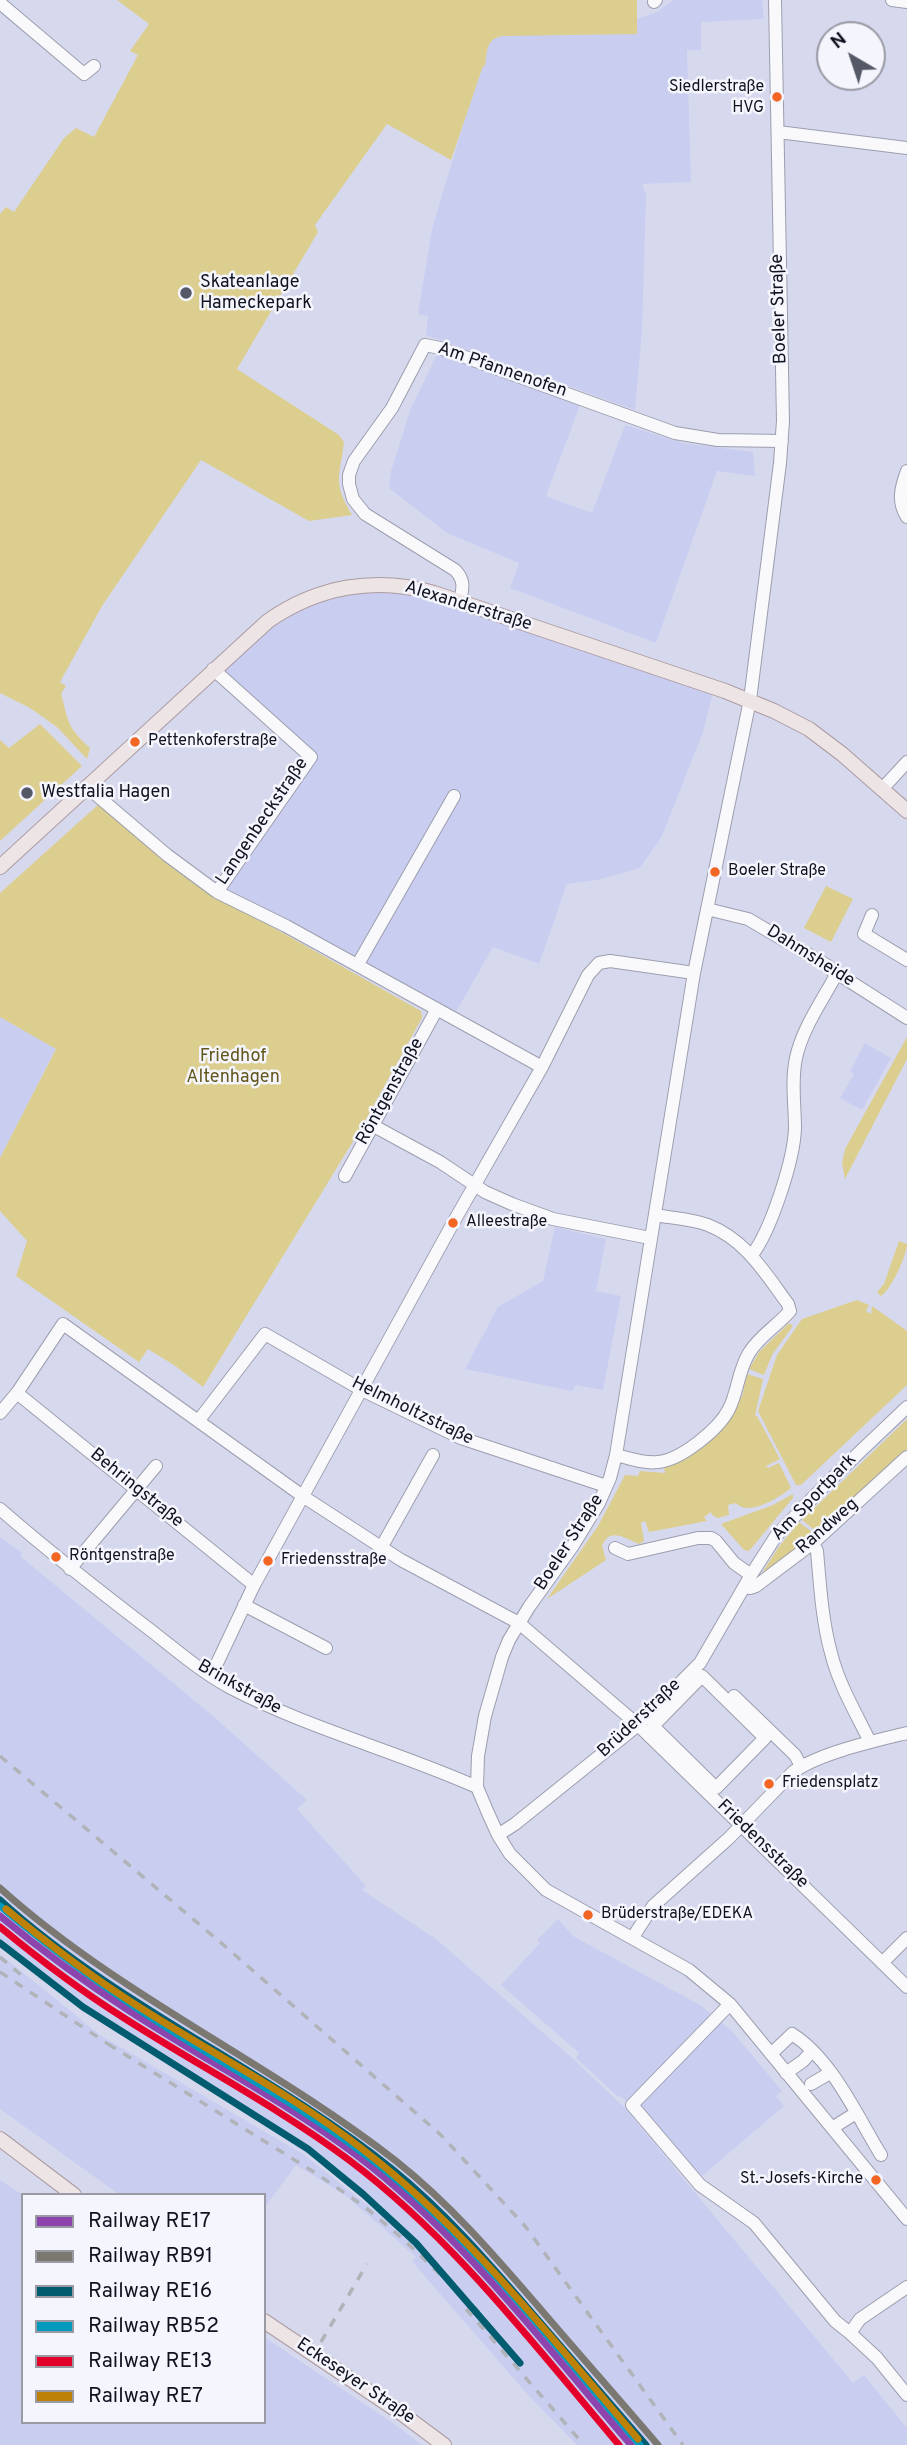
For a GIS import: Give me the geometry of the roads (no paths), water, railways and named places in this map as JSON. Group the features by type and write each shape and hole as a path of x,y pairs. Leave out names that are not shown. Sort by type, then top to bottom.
{"main road":[{"name":"Alexanderstraße","path":"0,867 268,621 302,601 323,593 366,585 388,584 423,590 460,601 750,700 809,729 883,788 907,811"},
{"path":"0,2139 71,2193"},
{"name":"Eckeseyer Straße","path":"266,2322 444,2445"}],"street":[{"name":"Boeler Straße","path":"477,1787 478,1756 485,1716 502,1657 519,1623 599,1503 616,1455 694,973 750,700 782,441 775,0"},
{"path":"892,0 907,2"},
{"path":"0,3 84,74 94,66"},
{"path":"778,132 907,148"},
{"name":"Am Pfannenofen","path":"460,601 463,587 461,577 455,570 365,514 353,499 349,484 354,461 392,408 425,345 440,348 675,433 718,440 782,441"},
{"path":"907,471 901,495 907,517"},
{"name":"Langenbeckstraße","path":"213,670 311,757 217,892"},
{"path":"883,788 907,762"},
{"path":"87,787 167,855 217,892 358,964 542,1066"},
{"path":"358,964 454,796"},
{"name":"Dahmsheide","path":"707,909 748,919 828,966 836,975 907,1018"},
{"path":"872,915 863,934 907,960"},
{"path":"211,1675 254,1585 542,1066 588,975 599,963 616,961 694,973"},
{"path":"752,1255 763,1241 793,1150 796,1056 836,975"},
{"name":"Röntgenstraße","path":"345,1176 437,1009"},
{"path":"372,1125 440,1162 474,1185 512,1204 554,1219 650,1238"},
{"path":"616,1455 641,1461 665,1461 706,1435 728,1412 748,1354 790,1309 752,1255 740,1243 706,1224 655,1215"},
{"name":"Friedensstraße","path":"17,1393 63,1324 304,1497 381,1548 519,1623 638,1725 907,1987"},
{"name":"Helmholtzstraße","path":"199,1420 265,1334 362,1390 461,1438 606,1486"},
{"path":"0,1413 17,1393"},
{"name":"Behringstraße","path":"17,1393 254,1585"},
{"name":"Am Sportpark","path":"747,1581 789,1521 907,1407"},
{"path":"381,1548 433,1455"},
{"name":"Randweg","path":"747,1581 750,1588 756,1586 813,1544 907,1457"},
{"path":"70,1569 156,1466"},
{"name":"Brinkstraße","path":"0,1508 70,1569 211,1675 283,1713 477,1787"},
{"path":"615,1548 628,1554 698,1538 710,1538 716,1541 747,1581"},
{"path":"813,1544 817,1551 822,1613 831,1653 841,1683 870,1742"},
{"name":"Brüderstraße","path":"498,1835 516,1824 638,1725 700,1662 747,1581"},
{"path":"244,1605 326,1647"},
{"path":"700,1662 795,1755 801,1766"},
{"path":"702,1676 765,1738 716,1788 653,1726 702,1676"},
{"path":"633,1937 653,1906 801,1766 870,1742 907,1733"},
{"path":"477,1787 498,1835 525,1871 547,1890 689,1970 730,2004 907,2219"},
{"path":"883,1962 907,1938"},
{"path":"730,2004 632,2105 700,2185 754,2223 835,2321 877,2358 907,2395"},
{"path":"771,2054 792,2034 812,2051 830,2073 881,2155"},
{"path":"786,2073 812,2051"},
{"path":"811,2084 830,2073"},
{"path":"832,2128 856,2113"},
{"path":"850,2333 860,2319 907,2287"}],"railway":[{"path":"0,1756 219,1941 441,2135 525,2226 683,2445"},
{"path":"0,1957 27,1980"},
{"path":"0,1972 114,2048"},
{"path":"108,2044 317,2174 365,2207 403,2239 479,2312"},
{"path":"321,2342 367,2264"},
{"path":"466,2309 584,2445"}],"rail line":[{"name":"RB91","path":"0,1888 46,1927 95,1962 347,2125 415,2177 487,2248 658,2445"},
{"name":"RE16","path":"0,1900 94,1973 295,2100 392,2169 430,2202 482,2256 646,2445"},
{"name":"RB52","path":"0,1906 110,1990 307,2114 380,2166 416,2197 484,2264 640,2445"},
{"name":"RE7","path":"6,1909 100,1981 306,2109 400,2180 473,2249 638,2439"},
{"name":"RE17","path":"0,1916 95,1988 328,2134 394,2186 431,2219 500,2292 631,2445"},
{"name":"RE13","path":"0,1927 92,1997 294,2122 349,2160 387,2191 424,2224 492,2295 619,2445"},
{"name":"RE16","path":"0,1943 83,2007 308,2149 363,2194 416,2243 520,2363"}],"place":[{"name":"Siedlerstraße HVG","path":"777,97"},
{"name":"Skateanlage Hameckepark","path":"186,293"},
{"name":"Pettenkoferstraße","path":"135,742"},
{"name":"Westfalia Hagen","path":"27,793"},
{"name":"Boeler Straße","path":"715,872"},
{"name":"Alleestraße","path":"453,1223"},
{"name":"Röntgenstraße","path":"56,1557"},
{"name":"Friedensstraße","path":"268,1561"},
{"name":"Friedensplatz","path":"769,1784"},
{"name":"Brüderstraße/EDEKA","path":"588,1915"},
{"name":"St.-Josefs-Kirche","path":"876,2180"}],"park label":[{"name":"Friedhof Altenhagen","path":"233,1067"}]}
